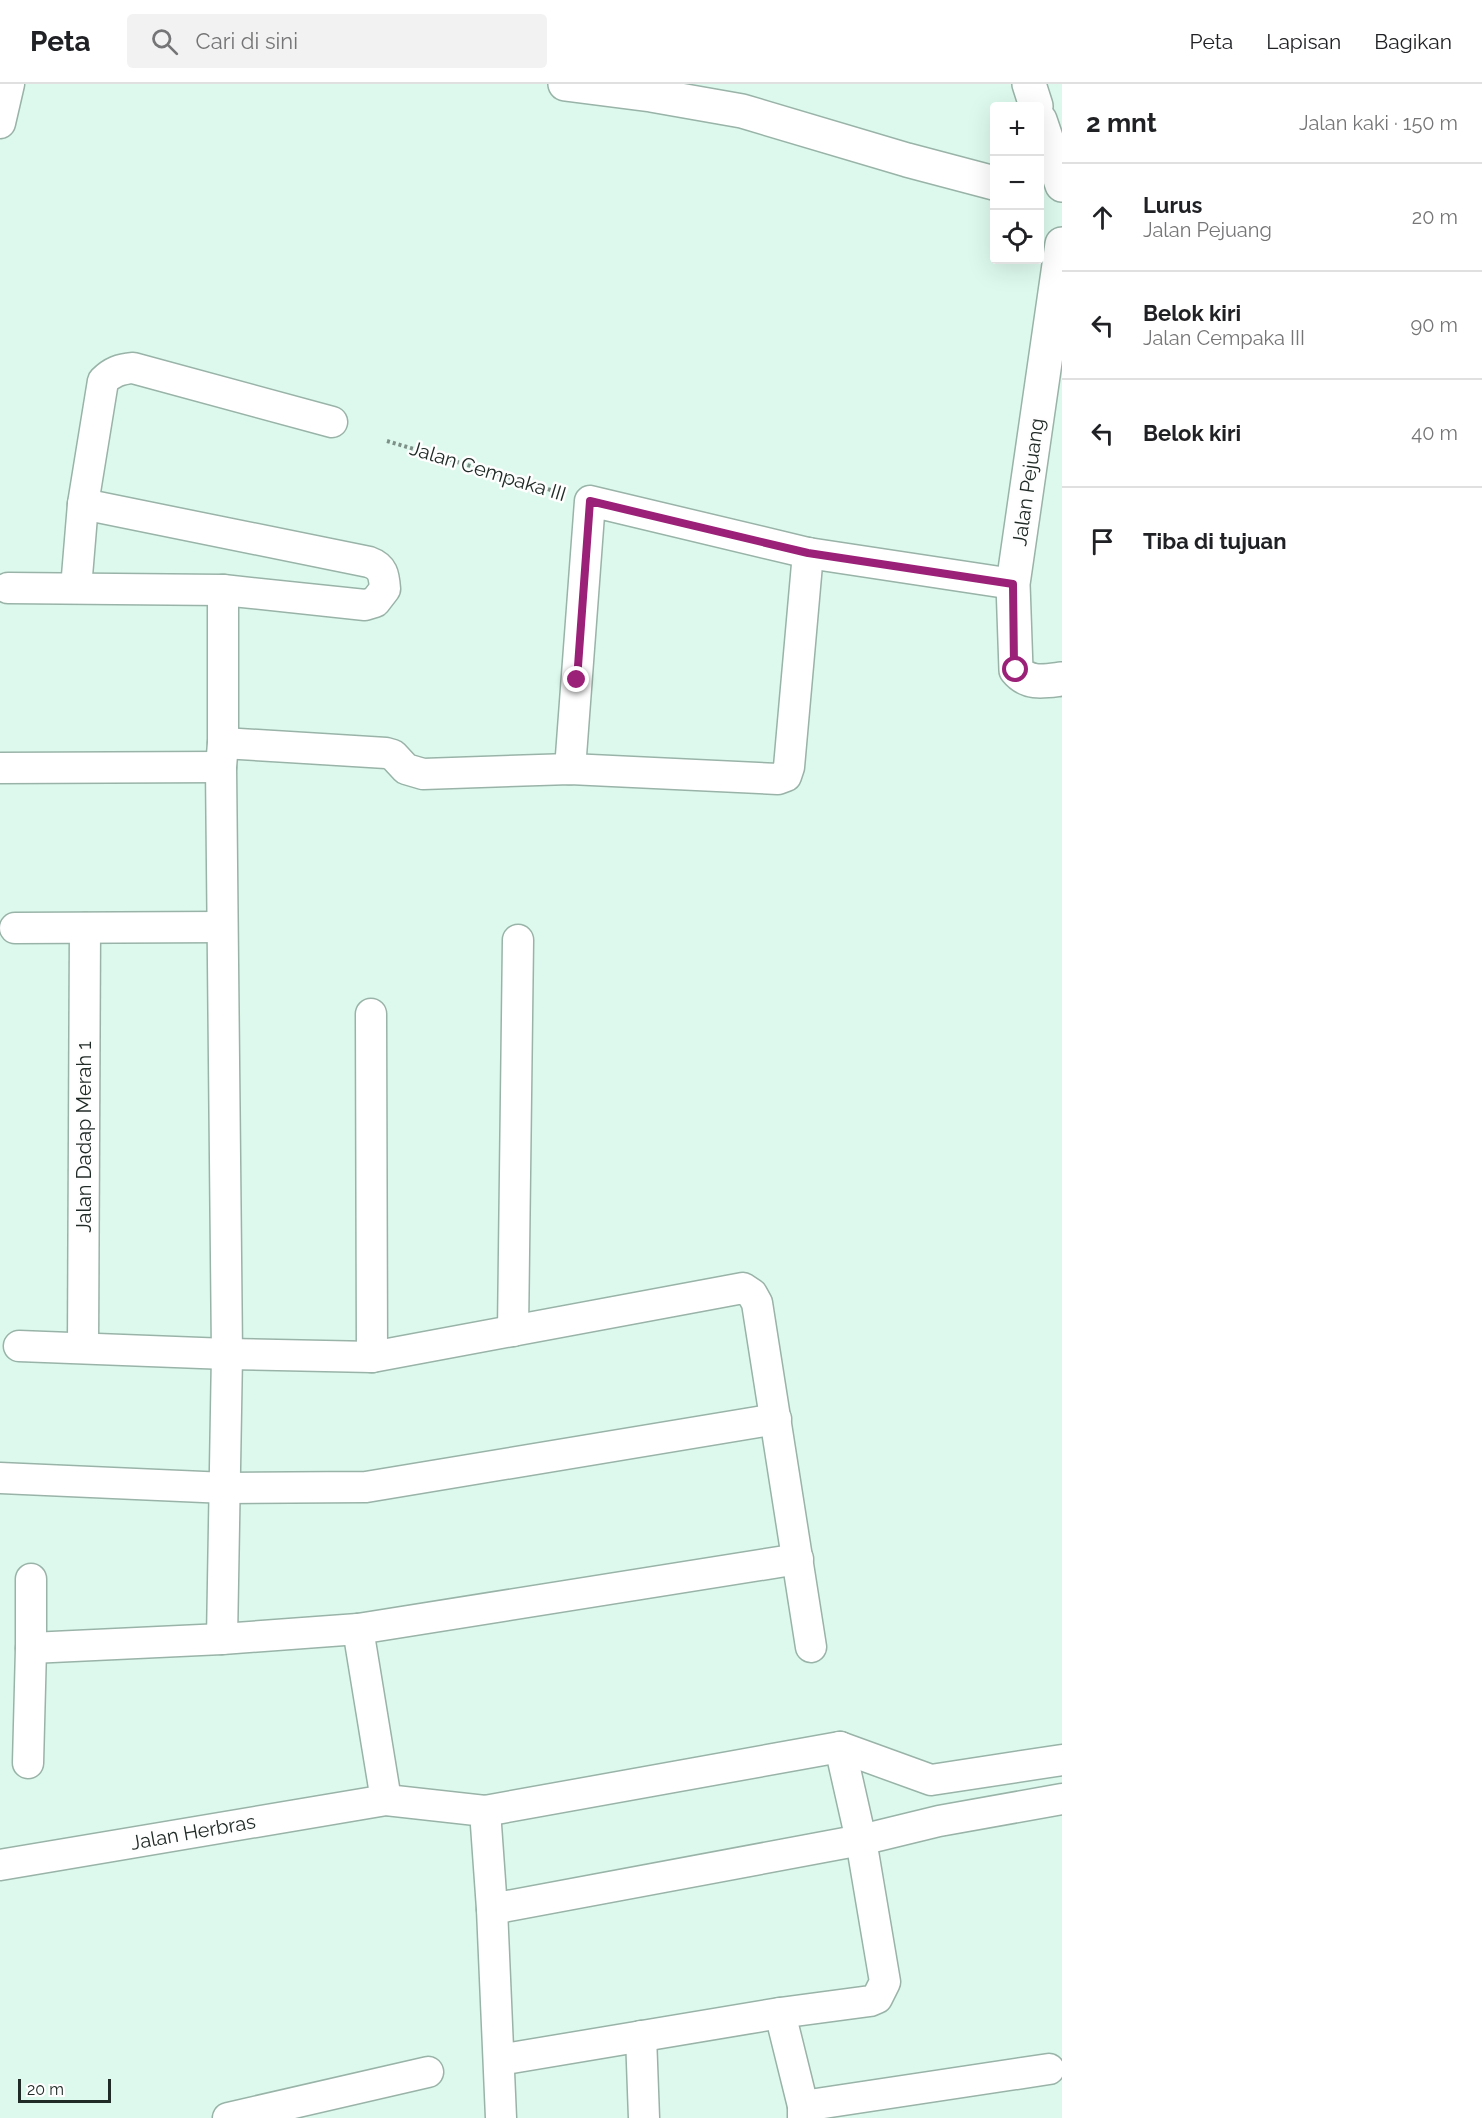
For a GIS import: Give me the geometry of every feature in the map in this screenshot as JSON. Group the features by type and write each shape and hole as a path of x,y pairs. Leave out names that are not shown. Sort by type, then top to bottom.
{"street":[{"path":"0,123 9,84"},
{"path":"565,84 651,95 742,111 990,182"},
{"path":"1029,84 1035,102"},
{"path":"1044,132 1062,185"},
{"path":"1044,195 1062,200"},
{"name":"Jalan Pejuang","path":"1062,244 1013,584 1014,666 1016,670 1022,677 1033,681 1062,679"},
{"path":"76,588 83,504 103,381 109,374 133,368 332,422"},
{"path":"570,769 590,501"},
{"name":"Jalan Cempaka III","path":"590,501 808,553 1013,584"},
{"path":"8,588 223,591 365,605 380,598 385,589 385,577 382,570 378,565 369,562 83,504"},
{"path":"0,768 222,755 386,753 393,755 406,769 423,774 570,769 778,779 786,776 789,767 808,553"},
{"path":"222,1639 227,1354 222,927 223,591"},
{"path":"15,928 222,927"},
{"name":"Jalan Dadap Merah 1","path":"83,1347 84,928"},
{"path":"513,1331 518,940"},
{"path":"371,1014 372,1357"},
{"path":"20,1346 372,1357 743,1288 752,1294 757,1303 811,1647"},
{"path":"0,1478 226,1488 366,1487 776,1419"},
{"path":"31,1648 222,1639 358,1629 798,1559"},
{"path":"28,1763 31,1579"},
{"path":"358,1629 386,1800"},
{"path":"840,1747 931,1780 1062,1761"},
{"path":"500,2060 878,1998 885,1982 861,1840 840,1747"},
{"name":"Jalan Herbras","path":"0,1865 386,1800 484,1811 840,1747"},
{"path":"931,1780 939,1821"},
{"path":"492,1909 861,1840 939,1821 1062,1799"},
{"path":"484,1811 492,1909 501,2118"},
{"path":"780,2013 803,2112 1049,2069"},
{"path":"641,2036 644,2118"},
{"path":"228,2118 428,2072"}],"path":[{"name":"Jalan Cempaka III","path":"387,441 590,501"}],"route":[{"path":"577,680 590,501 808,553 1013,584 1014,666 1016,670"}]}
